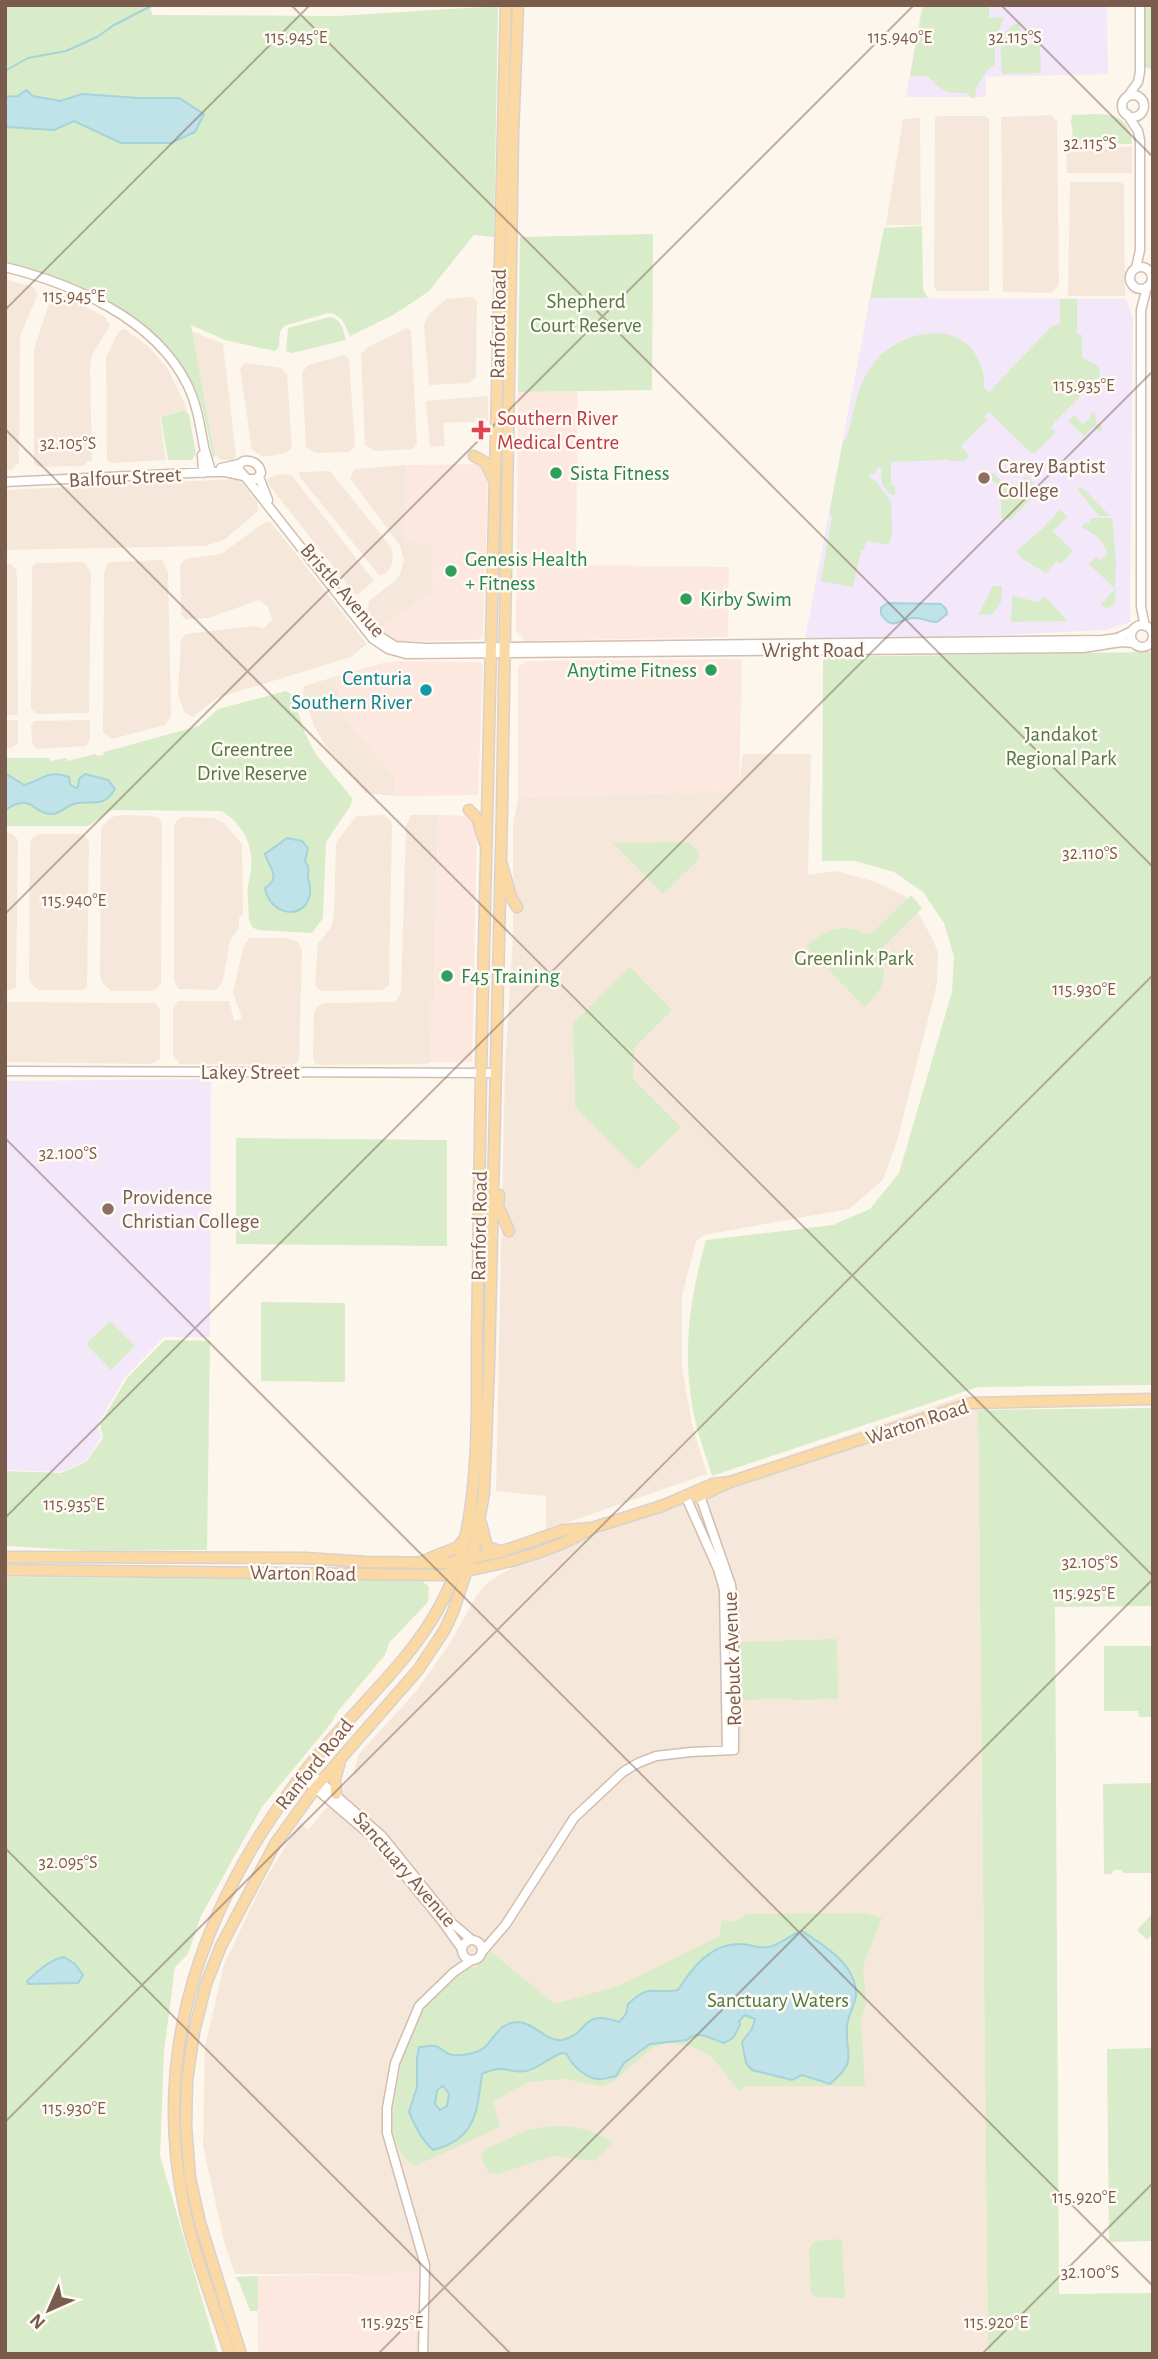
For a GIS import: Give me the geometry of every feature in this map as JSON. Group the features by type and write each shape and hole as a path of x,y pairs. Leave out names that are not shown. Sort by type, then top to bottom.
{"main road":[{"name":"Ranford Road","path":"241,2354 200,2223 190,2178 186,2126 187,2092 194,2032 206,1984 221,1946 263,1865 318,1784 430,1654 453,1612 471,1559 486,1477 500,858 495,485 506,5"},
{"name":"Ranford Road","path":"230,2354 182,2198 176,2151 173,2102 176,2054 194,1973 213,1923 251,1848 304,1773 408,1655 435,1618 455,1573 465,1538 472,1488 476,1434 487,847 511,321 513,134 518,5"},
{"path":"474,456 482,459 490,469 495,485"},
{"path":"468,810 480,822 482,839 487,847"},
{"path":"500,858 512,900 517,908"},
{"path":"493,1178 502,1216 509,1231"},
{"path":"476,1434 482,1430 484,1400 488,1391"},
{"name":"Warton Road","path":"5,1570 431,1575 455,1573 482,1568 569,1541 592,1528 699,1493 713,1484 730,1482 972,1403 1153,1399"},
{"path":"480,1519 487,1547 500,1552"},
{"name":"Warton Road","path":"5,1557 305,1558 416,1563 458,1561 500,1552 565,1531 592,1528"},
{"path":"416,1563 457,1547 465,1538"},
{"path":"71,1557 124,1561 128,1571"},
{"path":"215,1558 215,1572"},
{"path":"431,1575 439,1582 442,1591 435,1618"},
{"path":"336,1794 336,1772 341,1758"},
{"path":"235,2332 249,2354"}],"street":[{"path":"1140,5 1138,82 1144,106 1138,131 1140,268"},
{"path":"1138,82 1123,104 1138,131"},
{"path":"1128,96 1136,95 1141,99"},
{"path":"1127,114 1136,116 1142,112"},
{"path":"5,267 66,287 121,314 149,335 168,355 186,383 197,411 205,452 208,455 207,470"},
{"path":"1134,643 1131,637 1143,629 1141,310 1152,275 1140,268"},
{"path":"1140,268 1131,273 1130,280 1141,310"},
{"path":"1135,288 1147,288"},
{"path":"245,478 239,470 239,464 246,460 255,463 261,470 259,477"},
{"name":"Balfour Street","path":"5,480 207,470 239,464"},
{"name":"Balfour Street","path":"207,470 229,473 253,481 259,477"},
{"name":"Bristle Avenue","path":"259,477 268,500 384,641 405,648 498,650"},
{"name":"Bristle Avenue","path":"245,478 370,635 381,645 406,654 498,650"},
{"name":"Wright Road","path":"498,650 551,649 596,654 979,645 1107,639 1143,629 1152,642 1142,647 1121,642 1083,648 979,645"},
{"name":"Lakey Street","path":"5,1071 496,1073"},
{"name":"Roebuck Avenue","path":"498,1933 534,1884 574,1818 623,1772 656,1756 731,1750 725,1580 708,1533 699,1493"},
{"name":"Roebuck Avenue","path":"684,1498 708,1533"},
{"name":"Sanctuary Avenue","path":"304,1773 365,1825"},
{"name":"Sanctuary Avenue","path":"318,1784 336,1794 400,1864 439,1912 465,1936 475,1941"},
{"name":"Sanctuary Avenue","path":"439,1912 462,1951"},
{"path":"454,1972 466,1942 498,1933"},
{"path":"422,2353 425,2265 387,2133 387,2108 396,2063 419,2006 454,1972 478,1958 498,1933"},
{"path":"475,1941 482,1952"},
{"path":"462,1951 466,1958 472,1960"}],"shaded area":[{"path":"922,5 1107,5 1108,74 986,77 986,97 906,97"},
{"path":"1052,115 1057,122 1059,285 1052,293 1003,292 1001,117"},
{"path":"985,116 989,119 989,291 937,291 934,286 935,118"},
{"path":"920,118 921,225 886,225 903,119"},
{"path":"1066,147 1132,147 1132,173 1067,173"},
{"path":"1070,182 1120,182 1124,185 1125,296 1068,296"},
{"path":"5,279 33,287 38,294 20,336 19,463 11,470 5,470"},
{"path":"59,294 104,316 110,325 92,355 90,366 92,461 83,466 38,467 34,464 34,349 51,297"},
{"path":"471,297 477,301 476,377 469,383 429,385 424,325 429,314 446,299"},
{"name":"Carey Baptist College","path":"870,298 1126,299 1133,318 1130,622 1106,630 804,644"},
{"path":"407,328 411,330 417,444 413,449 375,451 365,445 361,354 368,347"},
{"path":"125,329 150,348 168,369 187,409 160,417 166,460 110,463 107,460 106,357 119,331"},
{"path":"192,331 223,344 236,456 233,460 221,460 215,455"},
{"path":"344,355 349,358 355,446 349,452 315,453 306,447 302,373 308,365"},
{"path":"245,363 281,368 287,374 292,448 286,453 263,457 252,450 240,368"},
{"path":"578,391 576,565 729,567 728,637 525,641 516,630 518,392"},
{"path":"488,396 488,421 443,423 445,446 430,447 426,401"},
{"path":"478,464 488,477 483,636 478,640 426,641 396,641 387,637 380,629 432,592 433,544 404,542 406,465"},
{"path":"406,465 404,541 433,544 432,592 380,629 368,610 369,601 396,580 404,560 400,546 350,478 355,469"},
{"path":"330,471 391,547 391,567 385,574 379,575 300,477 299,472"},
{"path":"286,474 292,476 374,581 357,595 269,485 267,479"},
{"path":"235,479 240,481 257,502 258,511 224,540 205,546 5,550 5,490"},
{"path":"270,521 367,644 351,657 217,698 193,717 183,709 178,694 181,639 186,634 254,626 264,628 272,620 268,607 259,600 209,618 185,619 181,615 180,565 185,559 221,554"},
{"path":"162,560 168,572 171,716 165,725 112,739 103,733 106,565 110,562"},
{"path":"84,562 91,574 89,713 37,714 31,709 32,567 36,563"},
{"path":"5,564 11,564 17,577 18,715 5,715"},
{"path":"742,659 739,791 518,798 518,667 526,661"},
{"path":"395,661 480,662 483,665 478,795 394,796 395,777 345,719 334,677"},
{"path":"334,677 345,719 395,777 394,796 365,793 325,745 314,726 303,694 304,686"},
{"path":"5,720 18,720 18,743 11,748 5,748"},
{"path":"90,720 90,739 86,746 37,749 32,744 31,725 34,721"},
{"path":"743,754 811,754 808,875 836,871 873,881 905,896 919,914 938,953 937,984 897,1141 883,1180 849,1209 704,1235 696,1241 682,1296 682,1366 692,1424 707,1474 546,1530 546,1496 496,1491 505,1067 513,938 513,826 518,798 738,791"},
{"path":"385,815 392,823 389,985 382,990 321,991 315,982 318,943 331,928 334,914 336,843 356,816"},
{"path":"411,815 438,815 434,1004 429,1005 431,1062 319,1065 313,1058 314,1014 317,1007 324,1003 395,1002 401,993 406,826"},
{"path":"438,815 470,816 477,832 472,1062 431,1062 429,1004 434,1004"},
{"path":"151,816 158,818 162,824 161,983 149,991 111,991 103,984 100,976 101,831 112,817"},
{"path":"183,817 214,818 224,823 242,844 243,915 239,918 239,928 230,941 223,981 216,990 179,989 174,981 174,826 177,820"},
{"path":"5,833 11,833 18,840 16,987 11,990 5,990"},
{"path":"38,834 84,834 89,842 87,986 83,990 39,990 32,985 29,978 30,849 31,839"},
{"path":"250,938 288,938 298,942 302,950 299,1060 290,1065 180,1064 173,1055 173,1008 178,1001 229,1001 234,1021 242,1018 233,993 242,952"},
{"path":"5,1002 155,1003 160,1010 160,1059 151,1064 5,1062"},
{"name":"Providence Christian College","path":"211,1079 210,1337 164,1337 125,1377 98,1424 101,1437 86,1461 61,1472 5,1470 5,1081"},
{"path":"966,1395 978,1410 988,2354 415,2354 419,2274 235,2274 225,2245 203,2146 205,2046 224,1965 261,1886 300,1823 308,1830 353,1776 358,1755 418,1689 450,1643 477,1595 488,1582 584,1525"},
{"path":"419,2273 415,2354 260,2354 258,2350 257,2276"}],"green space":[{"path":"5,5 150,5 152,15 337,16 498,6 494,237 474,235 428,292 393,315 350,336 340,318 328,313 284,326 280,332 279,347 275,351 225,340 191,325 215,456 213,458 196,390 163,341 141,322 89,292 5,262"},
{"path":"923,5 989,5 989,18 1004,17 995,42 995,66 988,69 976,88 975,98 971,98 967,93 945,91 927,76 910,76"},
{"path":"1143,5 1153,5 1153,70 1145,67 1143,61"},
{"path":"1020,22 1021,44 1040,45 1041,73 1002,74 1003,37 1012,26"},
{"path":"1102,114 1119,119 1130,132 1132,144 1068,143 1073,134 1072,115"},
{"path":"922,226 923,290 928,298 870,298 884,228"},
{"name":"Shepherd Court Reserve","path":"653,234 652,390 518,392 520,237"},
{"path":"1060,299 1077,299 1077,334 1082,335 1082,358 1099,366 1100,376 1054,423 1051,428 1056,432 1035,453 1031,453 989,412 984,417 987,420 961,446 969,455 964,461 949,461 946,458 891,462 891,485 895,486 895,495 891,495 882,485 881,468 878,467 869,478 875,480 891,502 892,532 889,545 866,541 864,550 861,550 853,587 821,581 832,516 829,514 843,441 847,437 865,376 878,358 902,341 932,333 946,334 971,348 980,364 984,387 989,392 1052,326 1060,324"},
{"path":"330,317 340,323 346,340 292,353 286,351 288,328"},
{"path":"185,410 189,415 196,454 192,460 168,460 161,417"},
{"path":"1095,412 1097,425 1102,425 1101,433 1094,426 1084,436 1068,421 1074,415 1083,424 1090,418 1091,413"},
{"path":"992,472 1009,488 1017,485 1026,476 1040,490 1010,520 1001,518 1001,489 989,477"},
{"path":"1080,487 1110,516 1099,516 1077,489"},
{"path":"1059,509 1067,517 1053,531 1073,551 1061,564 1057,561 1046,573 1016,552 1044,527"},
{"path":"1091,518 1112,518 1116,588 1114,605 1106,609 1101,604 1115,589 1089,564 1096,557 1100,560 1108,553 1099,538 1082,527 1085,523 1090,523"},
{"path":"993,586 1002,586 1001,603 993,614 978,615"},
{"path":"1012,596 1038,602 1044,596 1068,621 1011,622"},
{"name":"Jandakot Regional Park","path":"1153,652 1153,1385 978,1387 712,1476 695,1420 688,1374 691,1307 706,1240 833,1225 870,1209 899,1173 952,992 954,956 944,923 923,892 894,872 855,861 822,861 823,657"},
{"name":"Greentree Drive Reserve","path":"286,691 292,695 315,753 352,798 351,805 326,842 323,918 312,933 253,928 249,920 248,886 251,861 248,842 238,825 222,811 112,810 88,826 5,826 5,758 49,758 50,761 66,758 68,761 95,754 103,755 104,752 199,726 218,709"},
{"path":"688,842 698,851 698,860 663,894 613,843"},
{"name":"Greenlink Park","path":"911,895 922,908 880,950 884,968 883,981 865,1007 806,947 821,935 836,929 851,929 870,935"},
{"path":"630,967 672,1010 634,1048 633,1079 681,1127 637,1170 575,1107 573,1023"},
{"path":"236,1138 447,1140 447,1246 236,1244"},
{"path":"261,1302 345,1303 345,1382 261,1381"},
{"path":"110,1321 135,1346 111,1370 86,1344"},
{"path":"165,1340 210,1341 207,1550 90,1551 5,1546 5,1471 61,1473 86,1462 103,1438 100,1424 127,1378"},
{"path":"1153,1408 1153,1606 1055,1607 1059,2294 1153,2293 1153,2354 988,2354 978,1410"},
{"path":"5,1577 421,1580 429,1587 428,1602 389,1643 385,1655 262,1807 201,1916 188,1954 175,1967 164,2051 160,2156 218,2354 5,2354"},
{"path":"837,1639 838,1699 744,1700 737,1692 737,1646 741,1642"},
{"path":"1104,1646 1153,1646 1153,1717 1139,1717 1138,1711 1104,1711"},
{"path":"1153,1783 1153,1873 1123,1873 1122,1870 1114,1870 1111,1874 1104,1874 1103,1784"},
{"name":"Sanctuary Waters","path":"864,1913 882,1918 863,1966 866,2003 861,2021 865,2086 747,2086 739,2091 712,2057 693,2047 668,2043 652,2048 614,2081 602,2086 564,2079 527,2082 493,2102 500,2127 415,2166 403,2156 398,2147 393,2131 396,2087 404,2052 415,2023 432,2000 468,1968 476,1967 490,1951 555,2004 618,1986 720,1936 721,1920 735,1921 746,1914"},
{"path":"1153,1913 1153,1934 1147,1940 1137,1930"},
{"path":"1153,2048 1153,2241 1109,2242 1107,2049"},
{"path":"551,2126 583,2129 613,2142 595,2161 553,2156 497,2174 488,2172 481,2156 485,2149 531,2129"},
{"path":"842,2239 845,2298 816,2297 811,2293 809,2249 815,2241"},
{"path":"258,2276 258,2311 250,2311 235,2277"}],"water":[{"path":"26,90 33,96 60,101 82,94 179,98 204,114 195,132 171,143 121,143 74,121 54,130 7,127 5,97 18,96"},
{"path":"887,603 941,604 947,614 937,622 916,618 892,623 881,614 881,608"},
{"path":"5,773 24,785 50,775 62,775 69,777 70,784 75,788 85,774 108,780 115,789 105,800 77,803 54,814 44,813 27,803 5,810"},
{"path":"287,838 302,841 308,848 305,861 310,894 307,903 294,912 279,909 268,897 265,888 274,876 265,854"},
{"path":"802,1931 838,1957 855,1984 856,1995 847,2026 848,2063 830,2084 802,2075 792,2080 752,2070 746,2063 742,2042 752,2029 755,2019 745,2015 739,2021 740,2025 733,2038 724,2043 695,2035 687,2040 650,2044 624,2063 616,2076 607,2078 598,2079 584,2074 567,2054 562,2053 526,2071 490,2071 482,2074 476,2112 466,2131 458,2139 433,2150 416,2127 409,2112 417,2087 419,2047 435,2046 455,2055 473,2053 482,2049 504,2026 518,2022 551,2038 562,2040 571,2037 597,2018 619,2022 626,2014 628,2004 642,1993 678,1990 704,1958 720,1948 741,1944 768,1947","holes":["443,2086 449,2094 447,2106 440,2110 435,2104 437,2090"]},
{"path":"64,1957 75,1964 83,1975 78,1983 28,1984 27,1981 44,1966"}],"waterway":[{"path":"5,71 28,58 66,51 97,37 153,5"}],"place":[{"name":"Southern River Medical Centre","path":"481,430"},
{"name":"Sista Fitness","path":"556,473"},
{"name":"Carey Baptist College","path":"984,478"},
{"name":"Genesis Health + Fitness","path":"451,571"},
{"name":"Kirby Swim","path":"686,599"},
{"name":"Anytime Fitness","path":"711,670"},
{"name":"Centuria Southern River","path":"426,690"},
{"name":"F45 Training","path":"447,976"},
{"name":"Providence Christian College","path":"108,1209"}]}
